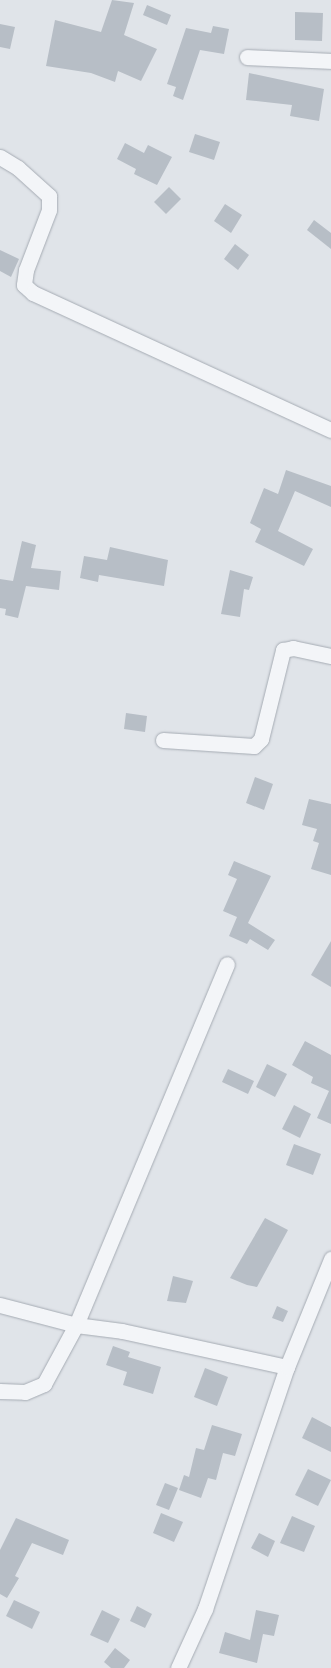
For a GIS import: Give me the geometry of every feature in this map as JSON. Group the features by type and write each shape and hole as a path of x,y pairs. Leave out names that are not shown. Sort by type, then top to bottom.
{"street":[{"path":"247,57 331,61"},
{"path":"0,158 18,168 49,196 49,210 26,270 24,285 33,293 331,430"},
{"path":"163,740 254,746 261,739 283,650 293,648 331,656"},
{"path":"0,1391 25,1392 44,1384 76,1325 227,964"},
{"path":"178,1668 213,1586 287,1367 331,1259"},
{"path":"0,1305 76,1325 122,1331 287,1367"}],"building":[{"path":"112,0 134,3 124,35 157,49 141,81 118,71 115,82 91,73 46,66 55,20 101,32"},
{"path":"147,5 171,15 167,25 143,15"},
{"path":"295,12 323,13 322,41 295,40"},
{"path":"0,24 15,27 10,49 0,47"},
{"path":"213,26 229,29 224,54 200,50 183,100 173,96 176,87 167,84 186,28 211,33"},
{"path":"249,73 324,89 319,121 290,116 292,105 246,100"},
{"path":"195,134 220,142 214,160 189,152"},
{"path":"125,143 144,153 148,145 172,157 157,185 134,174 136,169 117,159"},
{"path":"169,187 181,199 166,214 154,202"},
{"path":"225,204 242,215 231,233 214,221"},
{"path":"314,220 331,233 331,249 307,230"},
{"path":"235,244 249,255 238,270 224,259"},
{"path":"0,250 19,259 11,277 0,271"},
{"path":"286,470 331,486 331,507 295,491 278,531 313,549 304,566 255,542 261,529 250,523 264,488 278,494"},
{"path":"22,541 36,545 31,568 61,571 59,590 26,586 18,618 5,615 6,609 0,608 0,579 13,581"},
{"path":"110,547 168,560 164,586 99,575 98,582 80,578 84,556 107,560"},
{"path":"230,570 253,577 249,590 244,589 240,617 221,614"},
{"path":"126,713 147,716 145,732 124,729"},
{"path":"255,777 273,784 264,810 246,803"},
{"path":"309,799 331,804 331,875 311,869 319,843 313,841 317,829 302,825"},
{"path":"234,861 271,876 248,923 275,940 268,950 250,939 247,944 229,936 237,917 223,911 237,879 228,875"},
{"path":"331,941 331,987 311,975"},
{"path":"305,1041 331,1055 331,1124 317,1118 329,1091 311,1083 313,1077 292,1065"},
{"path":"267,1064 287,1074 275,1097 256,1087"},
{"path":"228,1069 254,1081 248,1094 222,1082"},
{"path":"294,1105 311,1114 300,1138 282,1129"},
{"path":"294,1144 321,1154 313,1175 286,1165"},
{"path":"265,1218 288,1230 257,1287 247,1285 230,1278"},
{"path":"173,1276 193,1281 186,1303 167,1301"},
{"path":"277,1306 288,1311 283,1322 272,1318"},
{"path":"113,1346 130,1352 128,1357 161,1367 153,1394 123,1385 127,1372 106,1365"},
{"path":"205,1368 228,1377 217,1406 194,1397"},
{"path":"312,1417 331,1427 331,1452 302,1438"},
{"path":"212,1425 242,1434 235,1456 223,1453 216,1480 208,1478 201,1498 179,1490 184,1475 189,1477 196,1448 204,1450"},
{"path":"308,1469 331,1480 318,1506 295,1495"},
{"path":"165,1483 178,1488 169,1510 156,1505"},
{"path":"161,1513 183,1522 174,1542 153,1533"},
{"path":"292,1516 315,1526 304,1552 280,1543"},
{"path":"16,1518 69,1540 63,1555 32,1543 15,1576 19,1578 7,1598 0,1594 0,1550"},
{"path":"259,1533 275,1541 268,1557 251,1548"},
{"path":"14,1600 40,1612 32,1629 6,1616"},
{"path":"137,1606 152,1614 145,1628 130,1621"},
{"path":"102,1610 120,1619 108,1643 90,1635"},
{"path":"256,1610 279,1615 274,1636 263,1634 257,1663 219,1653 225,1632 250,1640"},
{"path":"115,1648 130,1660 124,1668 111,1668 104,1662"}]}
